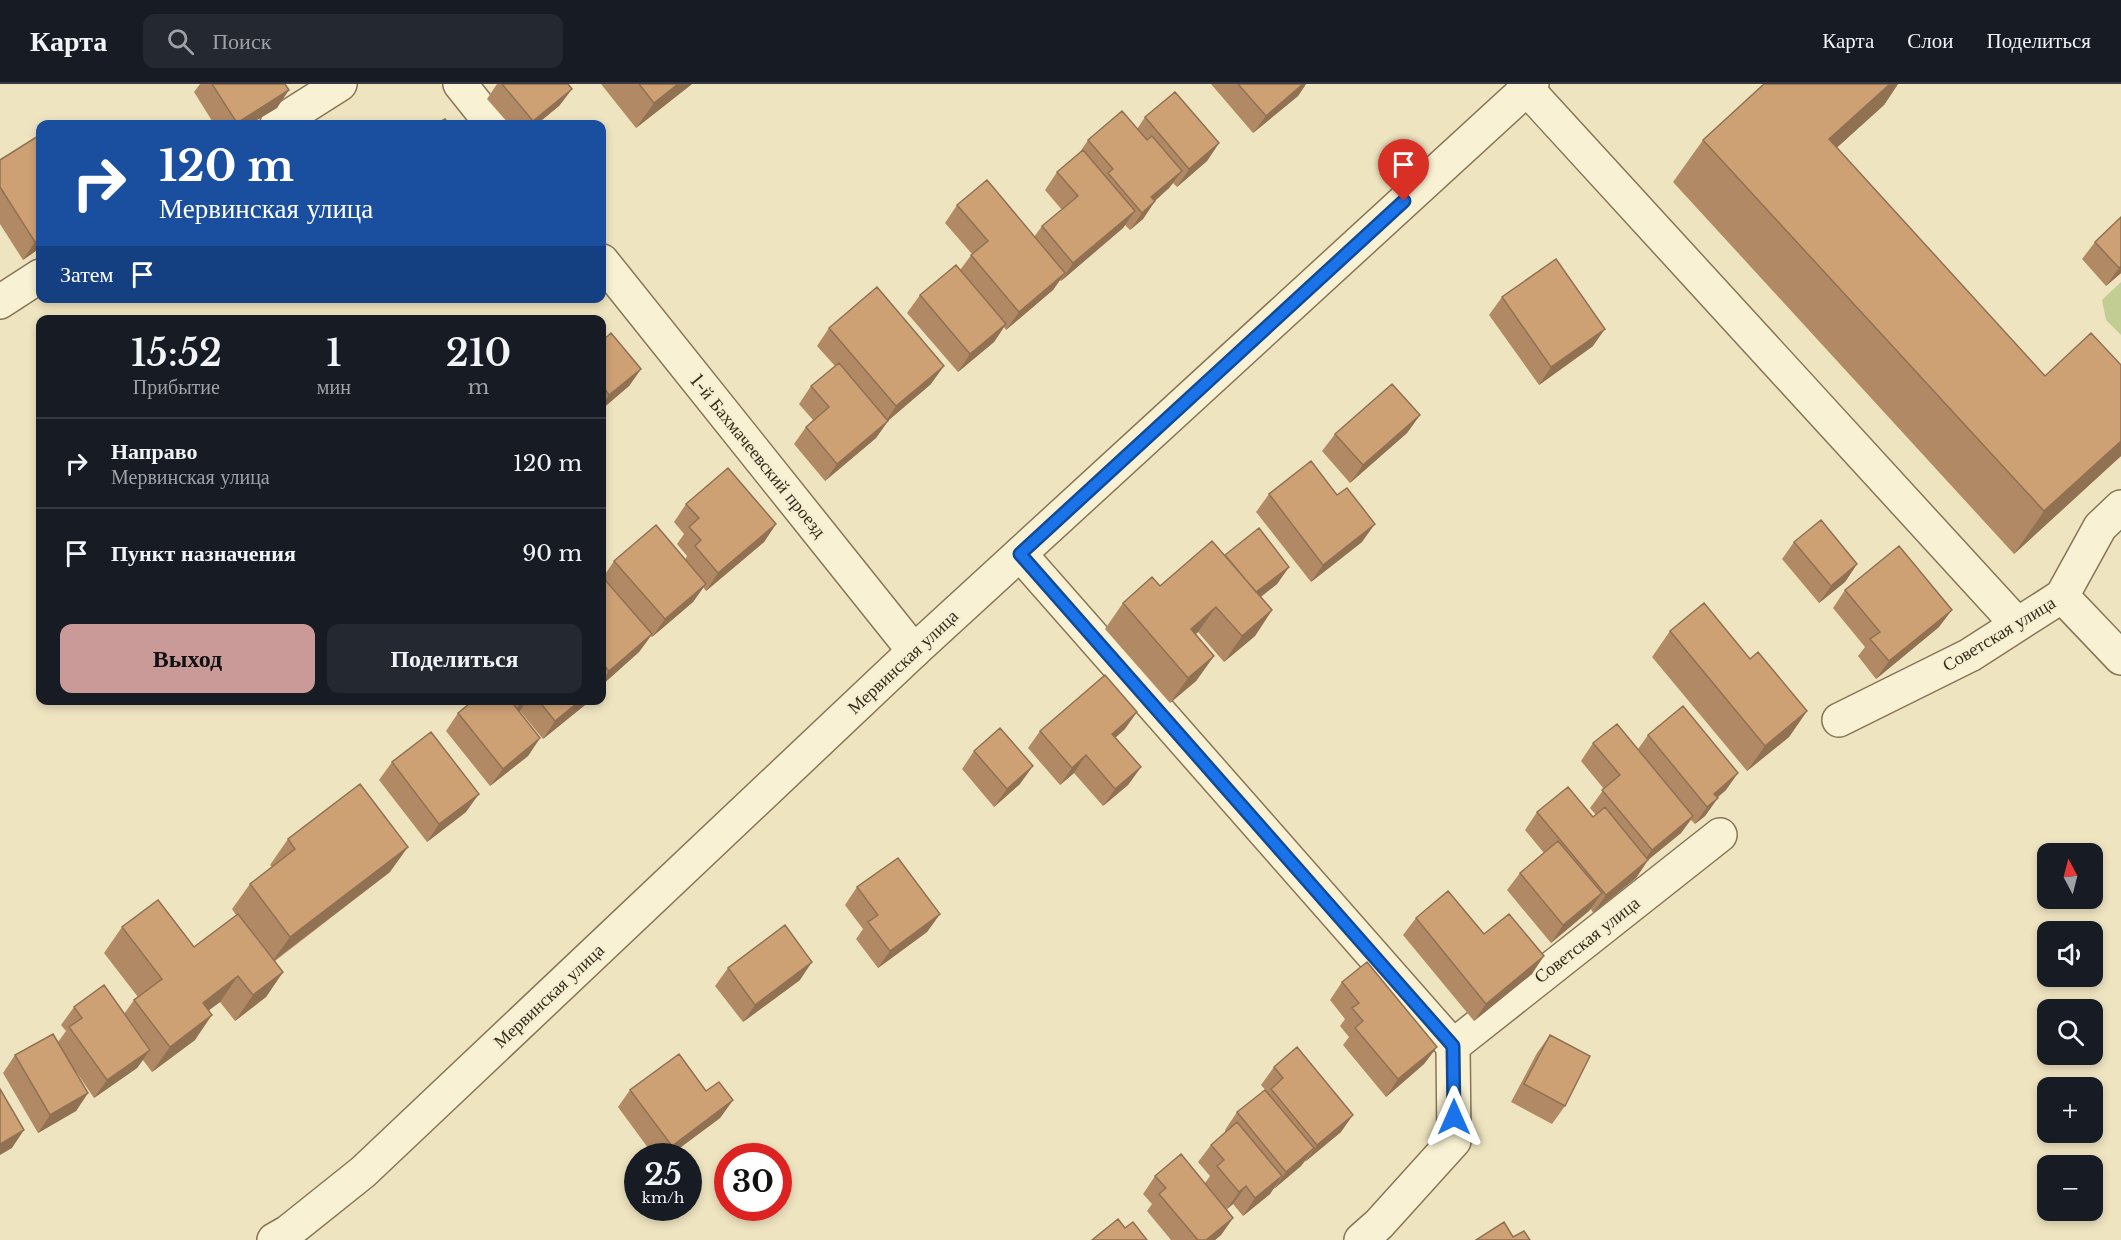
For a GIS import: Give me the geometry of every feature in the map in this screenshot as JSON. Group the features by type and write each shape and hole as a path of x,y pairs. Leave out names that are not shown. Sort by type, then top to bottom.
{"street":[{"path":"283,120 340,84"},
{"path":"460,84 489,120"},
{"path":"1529,86 2017,624"},
{"name":"Мервинская улица","path":"274,1240 288,1232 363,1172 914,651 1529,86"},
{"name":"1-й Бахмачеевский проезд","path":"606,266 914,651"},
{"path":"0,302 36,279"},
{"name":"Советская улица","path":"1839,720 1970,655 2062,596 2100,527 2121,507"},
{"path":"1020,554 1453,1046 1454,1141 1379,1224 1361,1240"},
{"name":"Советская улица","path":"2062,596 2121,658"},
{"name":"Советская улица","path":"1453,1046 1720,835"}],"green space":[{"path":"2121,282 2121,335 2106,320 2102,300"}],"building":[{"path":"212,84 285,84 289,90 242,120 235,120"},
{"path":"502,84 568,84 572,89 532,120"},
{"path":"639,84 678,84 654,103"},
{"path":"1238,84 1303,84 1266,116"},
{"path":"1764,84 1890,84 1829,139 2045,376 2091,333 2121,365 2121,441 2044,511 1703,140"},
{"path":"1175,92 1219,143 1189,169 1145,117"},
{"path":"1122,111 1147,140 1152,136 1182,171 1151,197 1155,201 1142,213 1108,173 1113,169 1088,140"},
{"path":"36,137 35,242 0,187 0,160"},
{"path":"1083,150 1135,211 1073,263 1042,226 1078,196 1057,172"},
{"path":"987,180 1065,273 1019,312 971,255 988,241 957,205"},
{"path":"2121,217 2121,266 2119,268 2095,242"},
{"path":"1556,259 1605,329 1551,367 1502,297"},
{"path":"956,265 1006,324 970,354 920,295"},
{"path":"877,287 944,366 896,406 829,328"},
{"path":"611,333 641,369 609,395 606,391 606,337"},
{"path":"839,363 888,421 837,464 806,427 829,407 811,386"},
{"path":"1392,384 1420,415 1363,465 1335,434"},
{"path":"1311,461 1337,495 1347,488 1375,524 1323,565 1269,494"},
{"path":"728,468 776,524 718,573 695,546 701,540 689,527 699,518 686,504"},
{"path":"1821,520 1857,564 1831,586 1794,542"},
{"path":"656,525 706,584 665,619 614,561"},
{"path":"1259,528 1289,567 1256,592 1225,555"},
{"path":"1212,541 1272,610 1242,636 1216,607 1191,629 1214,656 1188,678 1123,603 1152,577 1160,586"},
{"path":"1899,546 1952,610 1889,661 1870,639 1880,632 1845,590"},
{"path":"606,581 652,634 609,671 606,668"},
{"path":"1704,603 1750,659 1758,652 1807,711 1765,746 1670,631"},
{"path":"1105,675 1137,712 1112,734 1141,767 1115,789 1086,755 1072,768 1040,731"},
{"path":"468,705 514,705 540,738 503,769 458,713"},
{"path":"542,705 575,705 555,721"},
{"path":"1683,706 1738,773 1714,794 1718,798 1707,807 1648,735"},
{"path":"1617,724 1693,816 1652,850 1602,790 1620,775 1593,743"},
{"path":"1000,728 1033,766 1007,789 974,751"},
{"path":"431,732 479,794 439,824 392,762"},
{"path":"360,784 408,847 290,937 250,884 295,849 288,839"},
{"path":"1568,787 1593,817 1605,807 1648,860 1606,895 1537,812"},
{"path":"1558,841 1602,893 1563,925 1520,873"},
{"path":"898,858 940,914 890,951 868,922 878,915 857,887"},
{"path":"1448,891 1484,934 1509,914 1544,956 1486,1004 1416,918"},
{"path":"158,900 194,947 238,914 283,972 253,995 238,976 203,1003 212,1015 170,1047 134,1000 162,979 122,927"},
{"path":"785,925 812,962 755,1005 728,968"},
{"path":"1367,962 1437,1047 1398,1079 1355,1028 1363,1021 1352,1008 1359,1003 1342,982"},
{"path":"104,985 150,1050 107,1080 69,1027 82,1018 74,1007"},
{"path":"53,1034 88,1093 50,1115 15,1055"},
{"path":"1550,1035 1590,1056 1565,1106 1524,1084"},
{"path":"1297,1047 1353,1115 1317,1145 1271,1089 1283,1078 1274,1067"},
{"path":"679,1054 706,1091 719,1082 733,1100 676,1143 670,1143 630,1090"},
{"path":"0,1089 24,1130 0,1144"},
{"path":"1265,1090 1314,1148 1286,1172 1237,1112"},
{"path":"1237,1122 1282,1176 1255,1198 1246,1186 1239,1192 1217,1166 1224,1160 1211,1145"},
{"path":"1181,1154 1233,1218 1206,1240 1198,1240 1159,1194 1166,1188 1155,1176"},
{"path":"1118,1219 1125,1228 1133,1222 1147,1240 1092,1240"},
{"path":"1504,1222 1513,1237 1524,1231 1530,1240 1476,1240"}],"route":[{"path":"1404,201 1020,554 1453,1046 1454,1117"}]}
